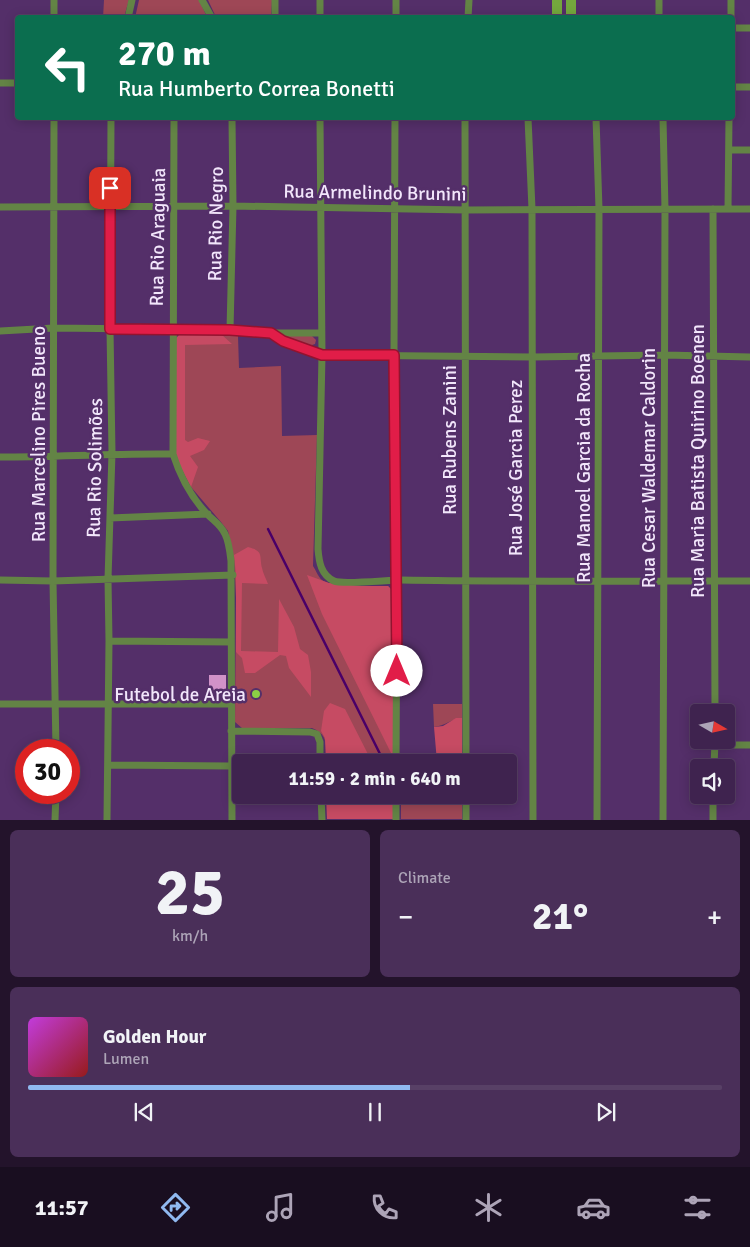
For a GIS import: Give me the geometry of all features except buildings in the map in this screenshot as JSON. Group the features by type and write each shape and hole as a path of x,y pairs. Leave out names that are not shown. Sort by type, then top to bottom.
{"street":[{"path":"54,0 54,15"},
{"path":"129,15 132,0"},
{"path":"202,0 210,15"},
{"path":"275,0 275,15"},
{"path":"320,0 320,15"},
{"path":"396,0 396,15"},
{"path":"468,15 469,0"},
{"path":"556,15 557,0"},
{"path":"571,0 571,15"},
{"path":"659,0 660,15"},
{"path":"731,0 731,15"},
{"path":"735,28 750,28"},
{"path":"0,83 15,82"},
{"path":"735,86 750,87"},
{"name":"Rua Marcelino Pires Bueno","path":"54,120 55,457 53,581 56,739"},
{"name":"Rua Rio Solimões","path":"107,820 108,579 112,453 110,329 111,120"},
{"name":"Rua Rio Araguaia","path":"174,120 173,454 176,466 188,488 224,532 228,542 233,575 230,704 232,732 232,820"},
{"name":"Rua Rio Negro","path":"230,330 233,206 232,120"},
{"path":"320,120 322,355 318,549 322,571 326,577 336,582 397,580 750,581"},
{"path":"395,120 396,754"},
{"name":"Rua Rubens Zanini","path":"465,120 466,754"},
{"name":"Rua José Garcia Perez","path":"528,120 532,209 533,820"},
{"name":"Rua Manoel Garcia da Rocha","path":"596,120 599,209 598,820"},
{"name":"Rua Cesar Waldemar Caldorin","path":"663,120 665,210 663,820"},
{"path":"728,209 729,120"},
{"path":"729,150 750,150"},
{"name":"Rua Armelindo Brunini","path":"0,207 233,206 466,210 750,209"},
{"name":"Rua Maria Batista Quirino Boenen","path":"713,208 715,704"},
{"path":"0,331 54,328 230,330 271,333 321,332"},
{"path":"271,333 283,341 322,355 532,357 664,355 750,357"},
{"path":"0,457 55,457 112,453 173,454"},
{"path":"110,518 208,514"},
{"path":"0,580 53,581 233,575"},
{"path":"109,641 231,642"},
{"path":"0,704 230,704"},
{"path":"232,732 310,732 317,734 320,742 320,754"},
{"path":"735,744 750,746"},
{"path":"108,765 231,766"},
{"path":"56,804 56,820"},
{"path":"321,804 322,820"},
{"path":"396,804 396,820"},
{"path":"466,804 466,820"},
{"path":"713,804 713,820"}],"shaded area":[{"path":"104,0 129,0 125,15 103,15"},
{"path":"139,0 199,0 206,15 136,15"},
{"path":"208,0 272,0 271,15 215,15"},
{"path":"179,335 238,336 239,368 281,366 282,436 317,435 313,566 321,579 327,583 353,586 388,586 393,591 393,754 326,754 326,746 322,734 312,728 242,728 235,722 236,598 234,560 228,531 191,487 179,464"},
{"path":"179,335 222,335 232,344 185,345 185,440 188,442 198,438 210,441 204,450 190,456 198,467 191,487 176,454 176,338"},
{"path":"283,335 312,336 316,340 315,344 309,346 284,339"},
{"path":"248,547 259,552 262,570 268,584 242,583 241,651 278,652 279,599 294,627 300,649 308,655 311,672 311,697 289,668 286,656 280,655 255,673 245,673 242,658 236,652 236,575 234,555"},
{"path":"307,575 329,583 388,586 393,591 393,754 392,754 322,614"},
{"path":"330,703 345,709 368,754 326,754 325,738 321,731 324,711"},
{"path":"433,704 462,704 462,718 434,727"},
{"path":"456,718 462,718 462,754 436,754 434,727 443,726"},
{"path":"326,804 393,805 393,819 327,819"},
{"path":"401,804 462,804 462,819 401,819"}],"waterway":[{"path":"268,529 380,754"}],"place":[{"name":"Futebol de Areia","path":"256,694"}],"route":[{"path":"110,188 110,329 230,330 271,333 283,341 314,354 394,355 397,671"}]}
